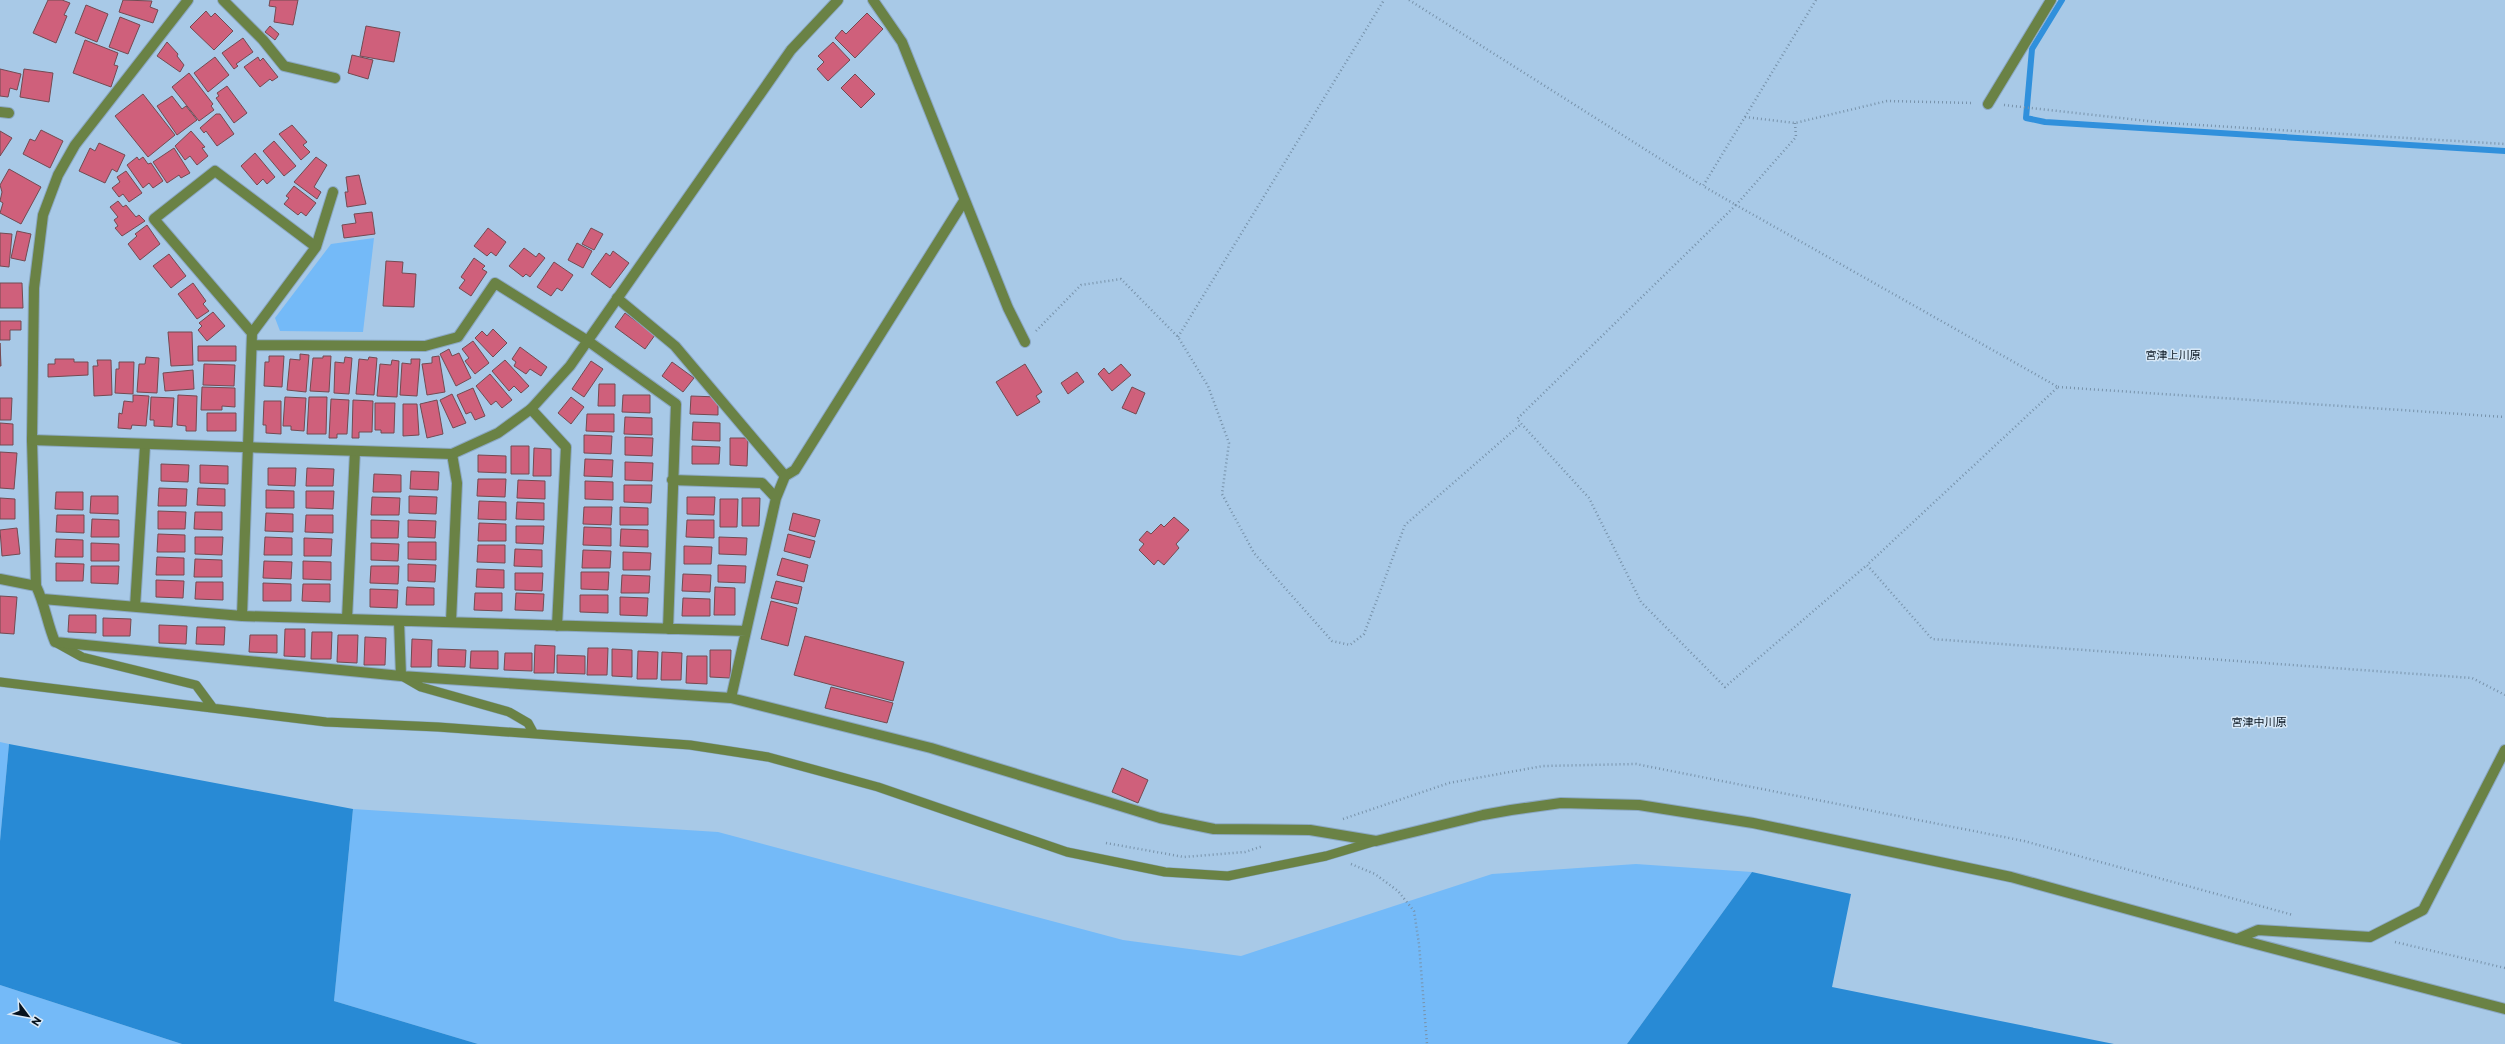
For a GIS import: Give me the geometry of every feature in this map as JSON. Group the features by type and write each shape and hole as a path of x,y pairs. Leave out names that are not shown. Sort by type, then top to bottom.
{"street":[{"path":"188,0 75,144 50,194 39,234 34,288 32,440 36,586 43,599 48,625 55,642 401,676 731,698 931,748 1160,818 1214,829 1310,830 1376,841 1483,815 1511,810 1561,804 1639,805 1754,823 2011,877 2237,940 2505,1009"},
{"path":"223,0 263,40 284,66 335,78"},
{"path":"32,440 145,446 452,454 498,433 531,409 570,366 791,50 838,0"},
{"path":"873,0 902,42 964,201 1008,308 1025,342"},
{"path":"1988,104 2050,0"},
{"path":"252,333 154,219 215,171 316,247"},
{"path":"242,616 252,333 316,247 333,192"},
{"path":"731,698 776,498 785,476 795,470 964,201"},
{"path":"252,345 425,346 458,337 495,283 588,341 676,404 672,480 668,629"},
{"path":"618,298 675,346 785,476"},
{"path":"531,409 566,447 557,626"},
{"path":"135,607 145,446"},
{"path":"347,619 355,451"},
{"path":"451,622 457,483 452,454"},
{"path":"672,480 762,483 776,498"},
{"path":"0,579 36,586"},
{"path":"43,599 242,616 746,632"},
{"path":"399,621 401,676"},
{"path":"2237,940 2258,930 2370,937 2423,910 2505,750"}],"lane":[{"path":"55,642 82,657 196,685 213,708"},
{"path":"401,676 421,687 509,712 528,723 534,734"},
{"path":"0,682 326,722 690,745 768,757 878,787 1067,852 1164,872 1228,876 1326,856 1376,841"}],"path":[{"path":"1178,337 1384,0"},
{"path":"1409,0 1703,186 2058,387 2505,417"},
{"path":"1703,186 1816,0"},
{"path":"1745,116 1795,123 1886,101 1988,104 2166,123 2505,144"},
{"path":"1795,123 1796,137 1736,205 1517,419 1589,498 1641,602 1725,687 1867,565 2058,387"},
{"path":"1025,342 1081,284 1122,279 1178,337 1208,386 1229,443 1222,494 1254,553 1332,641 1350,645 1364,634 1405,525 1521,424"},
{"path":"1867,565 1932,638 2472,678 2505,695"},
{"path":"1326,856 1374,874 1398,891 1414,912 1419,944 1427,1044"}],"shaded area":[{"path":"374,238 363,332 280,331 275,318 331,244"},
{"path":"0,742 9,744 0,841"},
{"path":"9,744 353,809 334,1001 478,1044 182,1044 0,985 0,841"},
{"path":"353,809 718,832 1123,940 1241,956 1492,874 1636,864 1752,872 1627,1044 478,1044 334,1001"},
{"path":"1752,872 1851,894 1832,987 2114,1044 1627,1044"},
{"path":"0,985 182,1044 0,1044"}],"building":[{"path":"48,0 62,0 70,3 64,15 67,16 56,43 33,33"},
{"path":"123,0 152,1 150,7 158,10 153,23 119,12"},
{"path":"270,0 298,0 293,25 274,22 276,7 269,6"},
{"path":"86,5 108,14 97,42 75,33"},
{"path":"206,11 211,17 215,13 233,31 214,50 190,27"},
{"path":"867,13 883,29 855,58 835,38 842,30 846,34"},
{"path":"120,17 140,25 128,54 109,47"},
{"path":"270,26 279,34 275,40 265,32"},
{"path":"366,26 400,32 394,62 360,56"},
{"path":"243,38 253,52 236,64 238,66 234,69 222,53"},
{"path":"85,40 118,53 114,65 118,66 111,87 73,73"},
{"path":"167,42 178,54 177,56 184,65 180,72 157,56"},
{"path":"833,42 850,60 828,81 817,69 824,62 818,56"},
{"path":"352,55 373,60 368,79 348,73"},
{"path":"215,57 229,75 208,92 194,73"},
{"path":"258,57 260,61 263,58 278,77 272,81 270,79 260,87 244,67"},
{"path":"0,69 21,74 17,90 10,88 8,97 0,96"},
{"path":"24,69 53,73 49,102 20,97"},
{"path":"189,73 213,104 211,106 214,110 199,121 172,87"},
{"path":"855,74 875,94 861,108 841,88"},
{"path":"227,86 247,113 234,123 216,98 219,96 217,93"},
{"path":"143,94 175,135 148,157 115,116"},
{"path":"172,96 182,109 186,106 197,120 177,135 157,106"},
{"path":"216,114 220,114 234,134 217,146 206,131 204,133 200,128"},
{"path":"292,125 307,142 303,145 310,152 301,160 279,134"},
{"path":"41,130 63,141 50,168 23,154 30,139 35,141"},
{"path":"0,131 12,138 0,156"},
{"path":"191,131 205,147 202,148 208,156 197,165 190,156 185,160 175,146"},
{"path":"274,141 296,166 284,176 263,151"},
{"path":"99,143 125,155 117,172 112,169 105,183 79,171 90,148 95,151"},
{"path":"174,148 190,173 181,178 179,175 167,183 153,162"},
{"path":"255,153 275,177 267,184 263,179 257,185 241,166"},
{"path":"137,157 139,160 143,157 148,164 151,163 163,181 153,188 149,183 143,188 127,165"},
{"path":"316,157 327,165 314,187 321,192 317,199 294,182"},
{"path":"9,169 41,187 21,224 0,213 3,203 0,201 2,192 0,185"},
{"path":"126,171 142,193 129,202 123,194 119,197 112,188 120,182 117,177"},
{"path":"359,175 366,204 347,207 345,192 348,192 346,177"},
{"path":"294,186 316,203 306,216 301,212 298,215 284,204 289,198 286,196"},
{"path":"118,201 123,207 126,205 136,217 139,215 145,221 122,236 115,228 118,226 114,220 118,217 110,207"},
{"path":"372,212 375,234 344,238 342,225 356,223 354,214"},
{"path":"147,225 160,244 140,260 128,244 137,236 135,234"},
{"path":"488,228 506,242 496,256 491,252 487,256 474,246"},
{"path":"591,228 603,234 594,250 582,244"},
{"path":"17,231 31,234 25,261 11,258"},
{"path":"0,233 12,234 9,267 0,266"},
{"path":"577,243 592,251 583,268 568,260"},
{"path":"524,248 536,257 539,253 545,258 530,277 526,274 523,277 509,266"},
{"path":"613,251 629,263 610,288 591,274 606,253 610,256"},
{"path":"169,254 186,276 171,288 153,266"},
{"path":"474,258 485,266 482,269 487,272 471,296 459,288 465,280 461,277"},
{"path":"386,261 403,262 402,273 416,274 414,307 383,306"},
{"path":"554,262 573,275 562,291 557,288 551,296 537,287"},
{"path":"0,283 22,283 23,308 0,308"},
{"path":"193,283 206,301 203,304 209,311 197,319 178,294"},
{"path":"213,312 225,326 207,341 198,330 202,326 199,323"},
{"path":"625,313 655,335 645,349 615,327"},
{"path":"0,321 21,321 21,330 10,330 10,340 0,340"},
{"path":"493,329 507,343 493,357 475,338 482,331 487,336"},
{"path":"168,332 192,332 193,365 171,366"},
{"path":"473,341 489,363 475,374 465,361 469,358 462,349"},
{"path":"0,343 1,366 0,366"},
{"path":"198,346 236,346 236,361 198,361"},
{"path":"520,347 547,367 541,376 530,369 526,374 514,366 516,362 512,359"},
{"path":"449,349 452,356 459,353 471,378 456,386 440,354"},
{"path":"300,354 309,355 306,392 287,390 290,359 300,360"},
{"path":"269,356 284,356 282,387 264,386 265,362 269,362"},
{"path":"323,356 331,356 329,392 310,391 313,358 323,358"},
{"path":"439,356 445,392 427,395 422,364 432,363 432,357"},
{"path":"146,357 159,358 157,393 137,392 139,364 145,364"},
{"path":"345,357 352,358 349,394 334,393 335,362 344,363"},
{"path":"369,357 377,358 374,395 356,394 359,359 368,360"},
{"path":"55,359 74,359 74,362 88,362 88,375 48,377 48,364 55,364"},
{"path":"411,359 420,359 417,396 400,395 402,363 411,364"},
{"path":"97,360 111,360 112,395 94,396 93,366 98,366"},
{"path":"392,360 399,361 397,397 377,396 380,364 391,365"},
{"path":"505,360 529,386 521,393 514,386 509,391 492,371"},
{"path":"591,361 603,369 584,397 572,389"},
{"path":"119,362 134,362 133,394 115,393 116,369 119,369"},
{"path":"672,362 694,378 683,392 662,376"},
{"path":"204,364 235,365 234,386 203,385"},
{"path":"1025,364 1042,392 1036,396 1040,402 1017,416 996,382"},
{"path":"1121,364 1131,375 1112,391 1098,374 1104,368 1109,374"},
{"path":"193,370 194,389 165,391 163,373"},
{"path":"1077,372 1084,382 1068,394 1061,383"},
{"path":"490,374 512,400 502,408 496,401 491,405 476,386"},
{"path":"599,384 615,384 615,406 598,406"},
{"path":"202,387 235,388 235,407 222,406 222,410 201,410"},
{"path":"1132,387 1145,393 1136,414 1122,408"},
{"path":"473,388 485,416 475,420 471,412 466,414 457,395"},
{"path":"452,394 466,423 453,428 440,400"},
{"path":"133,395 149,396 146,426 132,425 131,429 118,428 119,413 122,414 124,401 133,402"},
{"path":"178,395 197,396 196,431 186,431 186,426 177,425"},
{"path":"623,395 650,395 650,413 622,412"},
{"path":"691,396 718,397 718,415 690,414"},
{"path":"151,397 174,398 172,427 154,426 154,420 150,420"},
{"path":"285,397 306,398 304,431 291,430 291,426 283,426"},
{"path":"309,397 327,397 326,434 307,434"},
{"path":"571,397 584,407 571,424 558,413"},
{"path":"0,398 12,398 11,420 0,420"},
{"path":"331,399 349,400 347,434 337,434 337,438 329,438"},
{"path":"353,400 373,401 372,432 359,432 359,438 352,438"},
{"path":"437,400 443,434 427,438 420,404"},
{"path":"264,401 281,401 281,434 266,433 266,425 263,425"},
{"path":"375,403 395,403 394,433 381,433 381,430 375,430"},
{"path":"403,404 417,404 419,435 403,436"},
{"path":"207,413 236,413 236,431 207,431"},
{"path":"587,414 614,414 614,432 586,431"},
{"path":"625,417 652,418 652,435 624,434"},
{"path":"693,422 720,423 720,441 692,440"},
{"path":"0,423 13,424 13,445 0,445"},
{"path":"584,435 612,436 611,454 584,453"},
{"path":"625,437 653,438 652,456 625,455"},
{"path":"730,438 748,438 747,466 730,465"},
{"path":"511,446 529,446 529,474 511,474"},
{"path":"692,446 720,447 719,464 692,464"},
{"path":"534,448 551,449 551,476 533,476"},
{"path":"0,452 17,453 14,489 0,488"},
{"path":"478,455 506,456 506,473 478,472"},
{"path":"585,459 613,460 612,477 584,476"},
{"path":"625,462 653,463 652,481 625,480"},
{"path":"161,464 189,465 188,482 161,481"},
{"path":"200,465 228,466 228,484 200,483"},
{"path":"268,468 296,468 295,486 268,485"},
{"path":"307,468 334,469 333,486 306,486"},
{"path":"411,471 439,472 438,490 410,489"},
{"path":"374,474 401,475 401,492 373,492"},
{"path":"478,479 506,479 505,497 477,496"},
{"path":"518,480 545,481 545,499 517,498"},
{"path":"585,481 613,482 613,500 585,499"},
{"path":"624,485 652,485 651,503 624,502"},
{"path":"159,488 187,489 186,506 158,506"},
{"path":"198,488 225,489 225,506 197,505"},
{"path":"266,490 294,491 294,508 266,508"},
{"path":"306,491 334,491 333,509 306,508"},
{"path":"56,492 83,492 83,510 55,509"},
{"path":"91,496 118,496 118,514 90,513"},
{"path":"409,496 437,497 436,514 409,513"},
{"path":"372,497 400,498 399,515 371,515"},
{"path":"687,497 715,497 714,515 687,514"},
{"path":"0,498 15,499 15,519 0,519"},
{"path":"742,498 760,498 759,526 742,526"},
{"path":"720,499 738,499 737,527 720,527"},
{"path":"479,501 506,502 506,520 478,519"},
{"path":"517,502 544,503 544,520 516,519"},
{"path":"584,507 612,507 611,525 583,524"},
{"path":"620,507 648,508 648,525 620,525"},
{"path":"158,511 186,512 185,529 158,529"},
{"path":"195,512 222,512 222,530 194,529"},
{"path":"266,513 293,514 293,532 265,531"},
{"path":"793,513 820,520 815,537 789,530"},
{"path":"57,515 84,515 84,533 56,532"},
{"path":"306,515 333,515 333,533 305,532"},
{"path":"1174,517 1189,530 1176,544 1179,548 1164,565 1158,560 1154,565 1139,550 1144,544 1139,540 1147,531 1151,534 1161,524 1164,527"},
{"path":"92,519 119,520 119,537 91,537"},
{"path":"371,520 399,521 398,538 371,538"},
{"path":"408,520 436,521 435,538 408,537"},
{"path":"687,520 714,520 714,538 686,537"},
{"path":"479,523 506,524 506,541 478,541"},
{"path":"516,526 544,526 543,544 516,543"},
{"path":"584,527 611,528 611,546 583,545"},
{"path":"17,528 20,554 2,556 0,530"},
{"path":"621,529 648,530 648,547 620,546"},
{"path":"158,534 185,535 185,552 157,552"},
{"path":"788,534 815,541 810,558 784,551"},
{"path":"195,537 223,537 222,555 195,554"},
{"path":"265,537 292,538 292,555 264,555"},
{"path":"719,537 747,538 746,555 719,554"},
{"path":"304,538 332,539 331,556 304,556"},
{"path":"56,539 83,540 83,557 55,557"},
{"path":"408,542 436,542 436,560 408,559"},
{"path":"91,543 119,544 119,561 91,561"},
{"path":"371,543 399,544 398,561 371,560"},
{"path":"478,545 505,545 505,563 477,562"},
{"path":"684,546 712,547 711,564 684,564"},
{"path":"515,549 542,550 542,567 514,566"},
{"path":"583,550 611,551 610,568 582,568"},
{"path":"623,552 651,553 650,570 623,570"},
{"path":"157,557 184,558 184,575 156,575"},
{"path":"782,558 808,565 804,582 777,575"},
{"path":"195,559 222,560 222,577 194,577"},
{"path":"264,561 292,562 291,579 263,578"},
{"path":"303,561 331,562 331,580 303,579"},
{"path":"56,563 84,564 83,581 56,581"},
{"path":"408,564 436,565 435,582 408,581"},
{"path":"718,565 746,566 745,583 718,582"},
{"path":"91,566 119,566 118,584 91,583"},
{"path":"371,566 399,566 398,584 370,583"},
{"path":"477,569 504,570 504,588 476,587"},
{"path":"581,572 609,572 608,590 581,589"},
{"path":"515,573 543,573 542,591 515,590"},
{"path":"683,574 711,575 710,592 682,591"},
{"path":"622,575 650,576 649,593 621,593"},
{"path":"156,580 184,581 183,598 156,597"},
{"path":"776,581 802,587 798,604 771,598"},
{"path":"196,582 223,582 223,600 195,599"},
{"path":"263,583 291,584 291,601 263,601"},
{"path":"303,584 330,584 330,602 302,601"},
{"path":"407,587 434,588 434,605 406,605"},
{"path":"715,587 735,588 735,615 714,615"},
{"path":"370,589 398,590 397,608 370,607"},
{"path":"475,593 502,593 502,611 474,610"},
{"path":"516,593 544,594 543,611 515,610"},
{"path":"580,595 608,595 608,613 580,612"},
{"path":"0,596 17,597 14,634 0,633"},
{"path":"620,597 648,598 647,616 620,615"},
{"path":"683,598 710,599 710,616 682,616"},
{"path":"771,601 797,608 788,646 761,639"},
{"path":"69,615 96,615 96,633 68,632"},
{"path":"103,618 131,619 130,636 103,636"},
{"path":"159,625 187,626 186,644 159,643"},
{"path":"197,627 225,627 224,645 196,644"},
{"path":"285,629 305,629 305,657 284,656"},
{"path":"312,632 332,632 331,659 311,659"},
{"path":"250,635 277,635 277,653 249,652"},
{"path":"338,635 358,635 357,663 337,662"},
{"path":"805,636 904,662 893,701 794,675"},
{"path":"365,637 386,638 385,665 364,665"},
{"path":"412,639 432,640 431,667 411,667"},
{"path":"535,645 555,646 554,673 534,673"},
{"path":"588,648 608,648 607,675 587,675"},
{"path":"438,649 466,650 465,667 438,666"},
{"path":"612,649 632,650 632,677 612,676"},
{"path":"710,650 731,650 730,678 710,677"},
{"path":"471,651 498,651 498,669 470,668"},
{"path":"638,651 658,652 657,679 637,679"},
{"path":"662,652 682,653 681,680 661,680"},
{"path":"505,653 532,653 532,671 504,670"},
{"path":"557,655 585,656 585,674 557,673"},
{"path":"687,656 707,656 707,684 686,683"},
{"path":"831,687 893,703 887,723 825,708"},
{"path":"1122,768 1148,780 1138,803 1112,792"}],"waterway":[{"path":"2062,0 2032,49 2026,118 2045,122 2505,151"}],"district":[{"name":"宮津上川原","path":"2173,355"},
{"name":"宮津中川原","path":"2259,722"}]}
